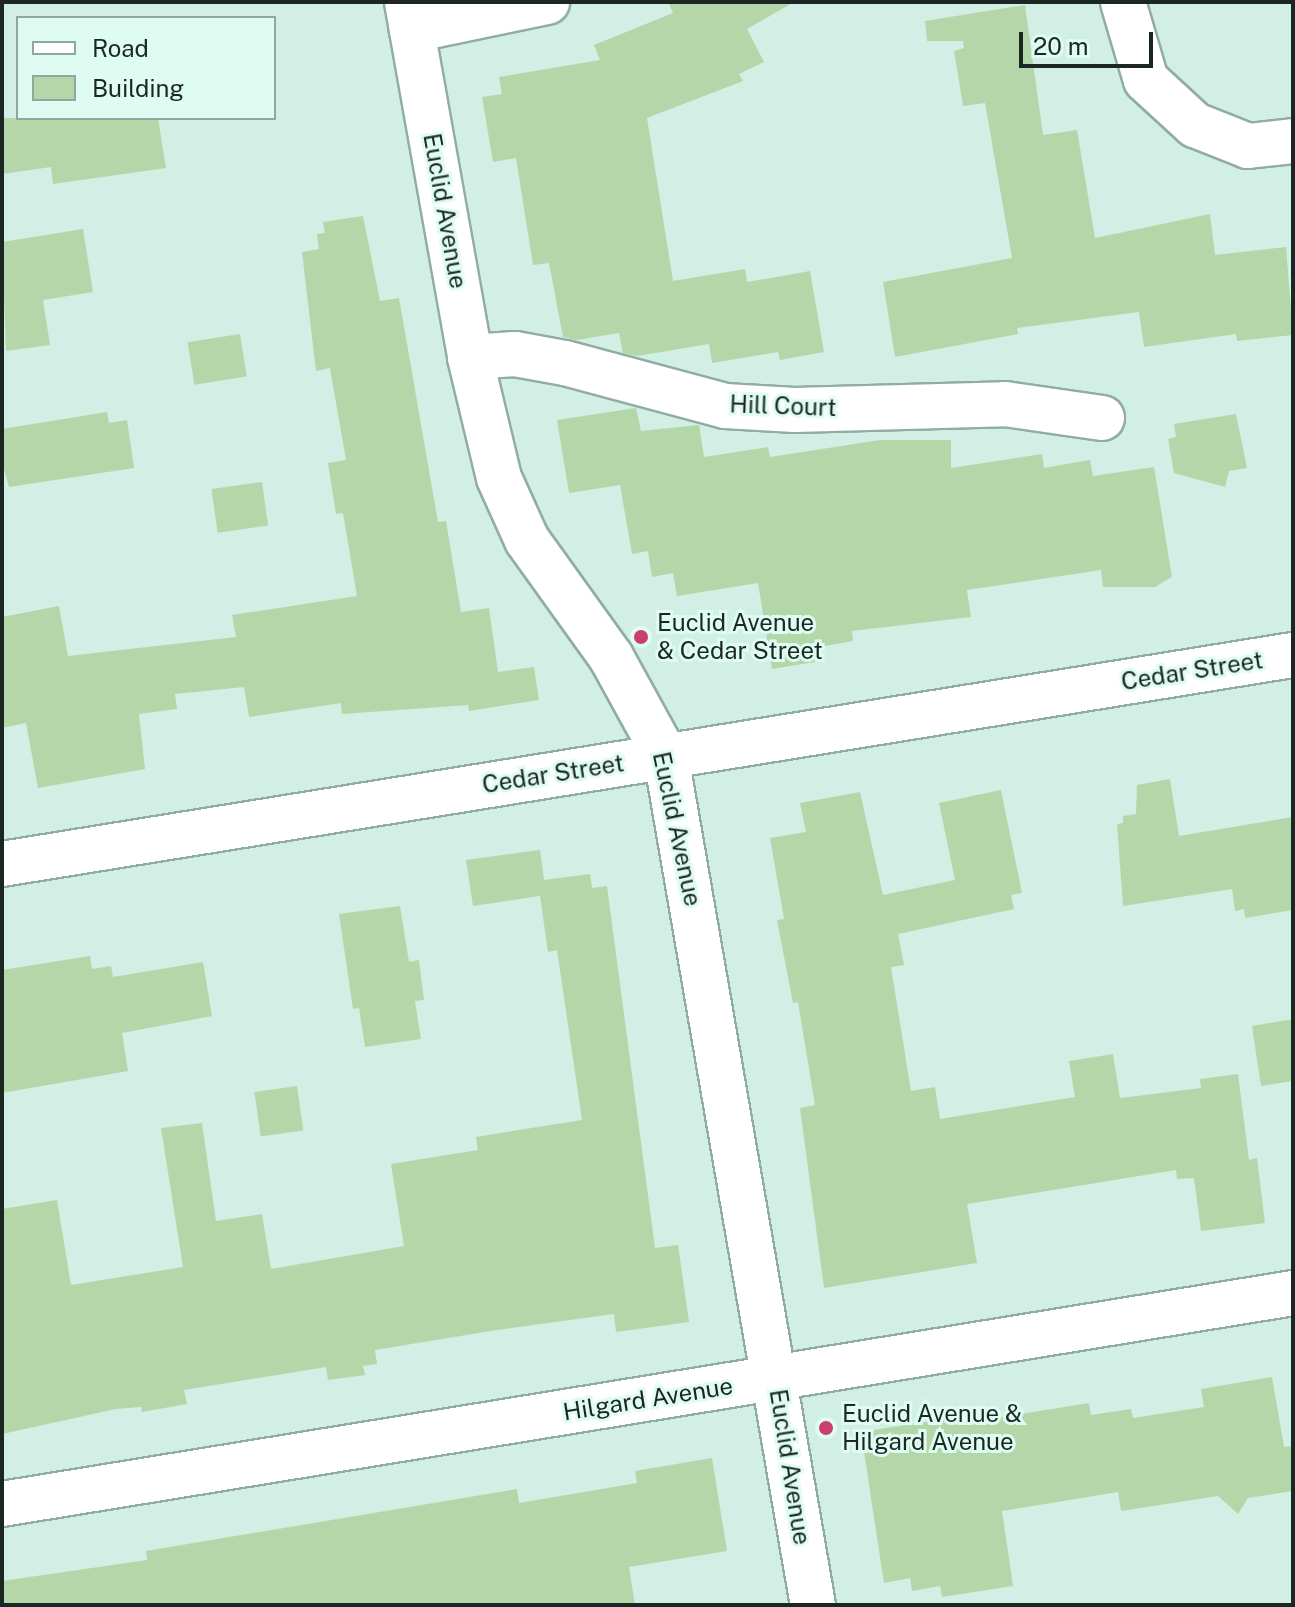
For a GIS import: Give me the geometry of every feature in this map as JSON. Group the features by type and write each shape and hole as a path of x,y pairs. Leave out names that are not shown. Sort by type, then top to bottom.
{"street":[{"path":"409,16 547,2"},
{"path":"1123,2 1146,80 1195,125 1248,146 1293,141"},
{"name":"Euclid Avenue","path":"409,16 470,357 499,478 527,540 611,657 666,757 813,1605"},
{"name":"Hill Court","path":"470,357 515,354 565,363 725,406 795,410 1005,404 1102,418"},
{"name":"Cedar Street","path":"3,857 666,757 1293,655"},
{"name":"Hilgard Avenue","path":"2,1504 1293,1293"}],"building":[{"path":"668,2 794,2 747,29 764,62 739,74 743,81 647,118 673,281 745,269 747,282 810,271 824,352 780,360 778,352 712,363 709,344 637,356 623,353 619,333 577,340 563,337 549,263 533,265 516,158 493,162 482,97 502,94 499,77 600,60 594,45 673,13"},
{"path":"1025,5 1043,135 1077,130 1095,238 1210,214 1215,255 1286,247 1293,335 1237,341 1236,334 1144,347 1139,312 1017,328 1018,334 895,357 883,282 1012,258 985,103 963,106 954,51 964,48 963,41 927,41 925,21"},
{"path":"2,118 158,120 166,168 53,184 51,167 2,174"},
{"path":"363,216 380,301 399,298 438,522 446,521 461,612 489,608 498,672 534,667 539,700 469,711 468,705 342,714 341,703 249,717 244,687 175,694 177,709 139,714 145,769 38,788 26,723 2,728 2,617 59,606 68,656 236,637 232,615 357,596 343,513 336,514 328,463 346,460 330,368 316,371 302,252 319,249 317,234 325,233 323,222"},
{"path":"83,229 93,292 43,300 50,345 6,351 2,242"},
{"path":"240,334 247,376 194,385 188,342"},
{"path":"636,408 641,431 699,425 704,457 768,447 770,457 880,440 951,440 951,468 1042,454 1044,468 1090,460 1093,476 1154,467 1172,577 1155,587 1103,587 1101,570 967,590 971,617 852,631 853,641 813,648 815,662 772,669 758,583 677,596 673,573 652,577 648,551 632,554 620,485 569,493 557,420"},
{"path":"107,412 109,423 127,420 134,468 9,487 2,462 2,429"},
{"path":"1236,414 1247,468 1229,471 1225,487 1174,473 1168,439 1176,437 1174,424"},
{"path":"262,482 268,526 218,533 211,489"},
{"path":"1170,779 1179,836 1293,817 1293,910 1245,918 1244,909 1235,911 1232,889 1123,906 1117,824 1123,823 1123,816 1136,814 1137,785"},
{"path":"1001,790 1022,893 1011,895 1014,909 898,934 904,965 891,967 911,1091 935,1087 940,1119 1075,1097 1069,1061 1113,1054 1120,1098 1201,1088 1200,1079 1238,1074 1249,1160 1257,1158 1265,1223 1201,1231 1194,1178 1177,1179 1176,1170 967,1204 977,1263 824,1288 800,1108 815,1105 798,1002 793,1003 777,920 784,919 770,838 806,832 800,803 860,792 883,895 955,880 939,803"},
{"path":"540,850 544,880 590,874 592,888 607,886 655,1248 678,1245 689,1322 616,1332 614,1314 497,1330 375,1350 377,1364 363,1366 365,1375 328,1380 326,1367 184,1390 187,1404 142,1412 141,1407 116,1409 2,1434 2,1209 57,1200 71,1285 183,1267 161,1128 202,1123 216,1221 262,1214 271,1269 404,1246 391,1164 478,1150 476,1137 582,1120 557,950 548,952 540,896 473,906 466,860"},
{"path":"400,906 409,962 419,960 424,1000 415,1001 421,1039 365,1047 359,1008 353,1009 339,914"},
{"path":"90,956 92,969 111,966 113,977 203,962 212,1016 122,1033 128,1071 2,1093 2,970"},
{"path":"1293,1019 1293,1081 1261,1086 1252,1026"},
{"path":"297,1086 303,1131 261,1137 254,1092"},
{"path":"1272,1377 1284,1447 1293,1446 1293,1491 1248,1498 1238,1514 1218,1496 1121,1511 1118,1492 1002,1511 1013,1586 942,1597 940,1586 912,1591 910,1578 884,1583 861,1432 951,1418 952,1425 1089,1403 1091,1415 1131,1409 1133,1418 1204,1407 1201,1389"},
{"path":"712,1458 727,1551 629,1567 635,1605 2,1605 2,1581 147,1560 146,1551 517,1489 519,1503 637,1483 635,1471"}],"place":[{"name":"Euclid Avenue & Cedar Street","path":"641,637"},
{"name":"Euclid Avenue & Hilgard Avenue","path":"826,1428"}]}
